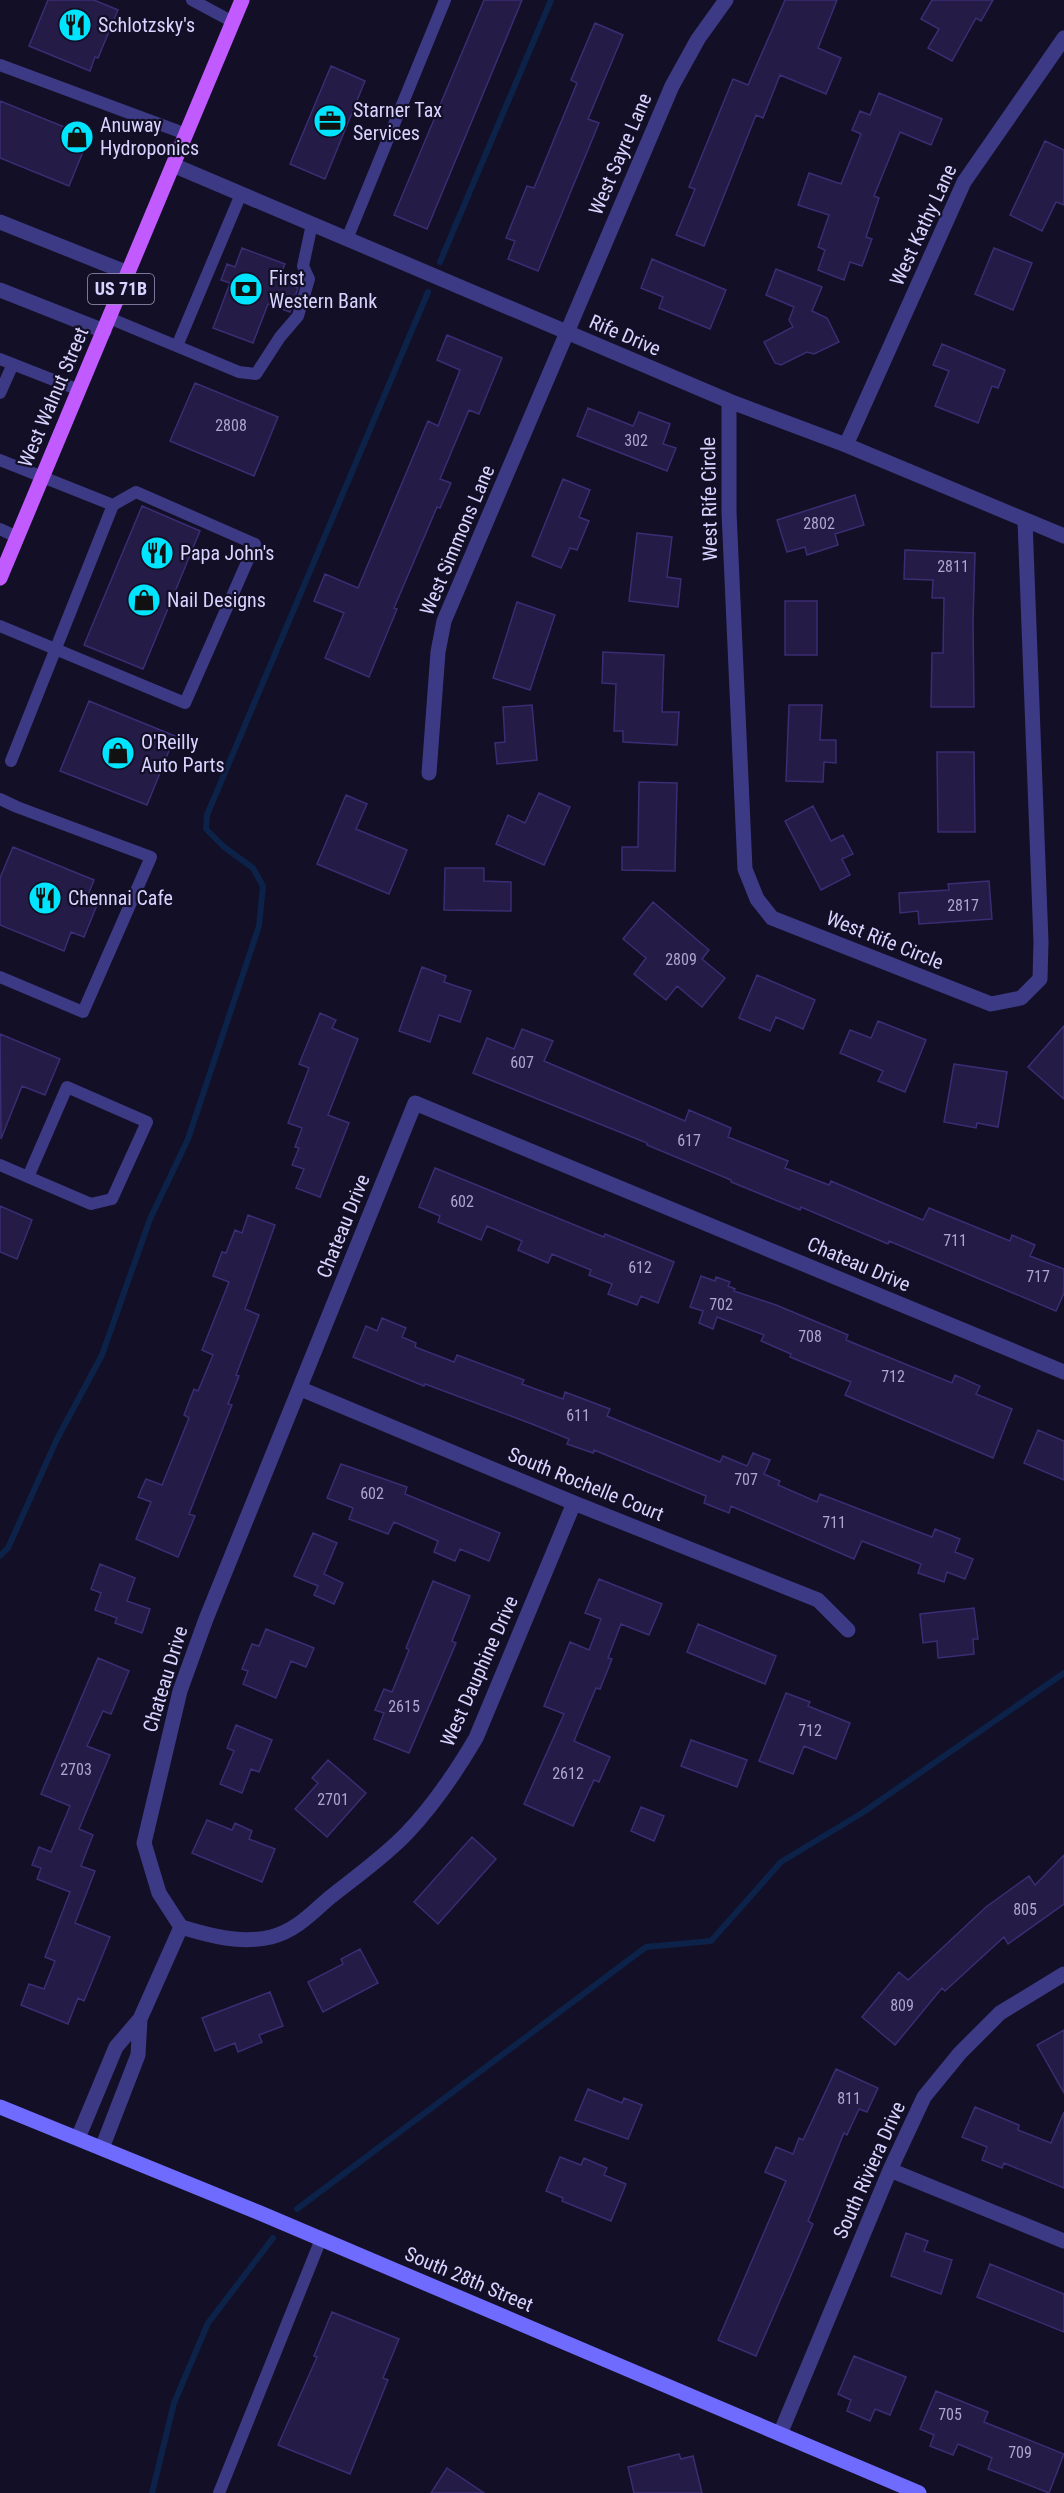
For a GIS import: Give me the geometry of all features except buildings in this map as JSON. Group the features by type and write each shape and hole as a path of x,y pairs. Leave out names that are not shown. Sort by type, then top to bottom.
{"main road":[{"name":"West Walnut Street","path":"0,578 242,0"}],"street":[{"name":"West Sayre Lane","path":"568,333 672,86 698,39 726,0"},
{"name":"West Kathy Lane","path":"846,446 964,182 1064,38"},
{"name":"Rife Drive","path":"173,165 729,401 846,446 1064,536"},
{"path":"0,222 128,273"},
{"path":"0,290 106,324"},
{"name":"West Simmons Lane","path":"429,773 438,652 444,621 568,333"},
{"name":"West Rife Circle","path":"729,401 729,512 745,869 757,899 772,918 991,1004 1021,998 1040,979 1041,942 1024,521"},
{"name":"Chateau Drive","path":"181,1927 159,1893 144,1844 180,1691 206,1619 415,1103 1064,1372"},
{"name":"South Rochelle Court","path":"301,1389 574,1503 818,1600 848,1630"},
{"name":"West Dauphine Drive","path":"181,1927 218,1938 249,1940 273,1936 299,1924 405,1835 445,1787 476,1738 574,1503"},
{"path":"78,2138 116,2047 140,2019 181,1927"},
{"name":"South Riviera Drive","path":"780,2434 890,2170 924,2097 960,2053 1000,2013 1064,1974"},
{"path":"102,2148 138,2055 140,2019"},
{"name":"South 28th Street","path":"0,2107 321,2239 919,2493"},
{"path":"890,2170 1064,2241"}],"lane":[{"path":"192,0 233,22"},
{"path":"347,239 446,0"},
{"path":"0,66 186,134"},
{"path":"177,346 241,194"},
{"path":"106,324 177,346 239,372 256,374 298,316 309,279 303,266 312,224"},
{"path":"0,359 79,390"},
{"path":"0,393 12,364"},
{"path":"0,460 112,505"},
{"path":"0,626 55,647 186,703 255,544 136,492 112,505 55,647 11,761"},
{"path":"0,529 17,537"},
{"path":"0,798 17,807 151,857 83,1012 0,977"},
{"path":"0,1165 28,1177 91,1204 112,1199 147,1122 67,1087 28,1177"},
{"path":"219,2493 321,2239"}],"waterway":[{"path":"440,262 551,0"},
{"path":"0,1556 8,1548 57,1439 102,1355 150,1219 188,1139 259,926 263,886 253,868 224,847 206,829 207,815 428,292"},
{"path":"297,2209 646,1947 711,1941 781,1862 862,1813 1064,1673"},
{"path":"152,2493 174,2403 208,2323 273,2238"}],"place":[{"name":"Schlotzsky's","path":"75,25"},
{"name":"Starner Tax Services","path":"330,121"},
{"name":"Anuway Hydroponics","path":"77,137"},
{"name":"First Western Bank","path":"246,289"},
{"name":"Papa John's","path":"157,553"},
{"name":"Nail Designs","path":"144,600"},
{"name":"O'Reilly Auto Parts","path":"118,753"},
{"name":"Chennai Cafe","path":"45,898"}]}
